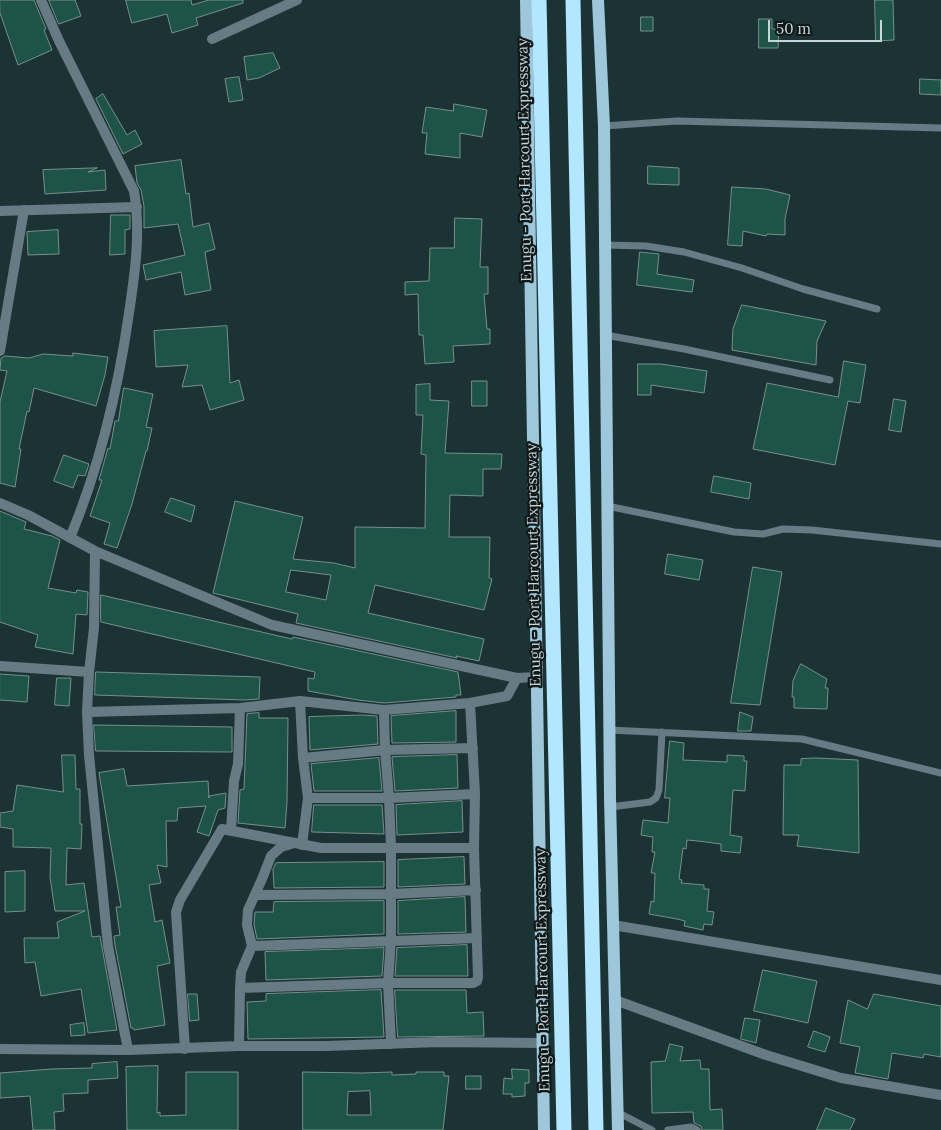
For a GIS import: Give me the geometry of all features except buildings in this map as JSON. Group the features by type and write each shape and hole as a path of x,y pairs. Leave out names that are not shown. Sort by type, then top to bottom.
{"highway":[{"name":"Enugu - Port Harcourt Expressway","path":"539,0 564,1130"},
{"path":"573,0 596,1130"}],"main road":[{"name":"Enugu - Port Harcourt Expressway","path":"526,0 544,1130"},
{"path":"598,0 604,126 610,807 618,1130"}],"street":[{"path":"42,0 59,41 134,192 137,207 138,236 135,271 121,369 100,452 86,498 70,538"},
{"path":"212,39 296,0"},
{"path":"0,211 137,207"},
{"path":"0,351 24,210"},
{"path":"0,502 95,551 272,625 517,678 537,677"},
{"path":"95,551 94,628 87,712 89,756 108,946 128,1050"},
{"path":"0,666 89,672"},
{"path":"87,712 240,708 300,702 384,710 470,703 507,696 517,678"},
{"path":"300,702 302,758 308,798 302,846"},
{"path":"240,988 388,983 473,983 477,981 474,848 476,794 470,703"},
{"path":"231,831 234,781 238,764 240,708"},
{"path":"384,710 384,750 389,798 391,847 391,940 388,983 391,1044"},
{"path":"302,758 384,750 474,748"},
{"path":"308,798 389,798 476,794"},
{"path":"184,1049 176,912 180,900 220,831 225,829 302,846 320,848 474,848"},
{"path":"240,1046 241,972 252,946 247,925 248,910 256,895 270,856 281,847 291,843"},
{"path":"256,895 391,894 476,890"},
{"path":"613,925 941,980"},
{"path":"252,946 477,938"},
{"path":"615,1000 766,1056 842,1078 941,1095"},
{"path":"0,1049 128,1050 439,1042 542,1043"}],"lane":[{"path":"604,126 677,120 941,128"},
{"path":"605,245 646,246 684,252 742,268 803,289 877,309"},
{"path":"605,335 684,349 830,380"},
{"path":"607,506 734,532 763,534 783,529 812,530 941,544"},
{"path":"609,730 802,739 941,773"},
{"path":"610,807 650,802 656,798 659,790 662,732"},
{"path":"617,1112 652,1130"},
{"path":"668,1130 691,1127 697,1130"}]}
